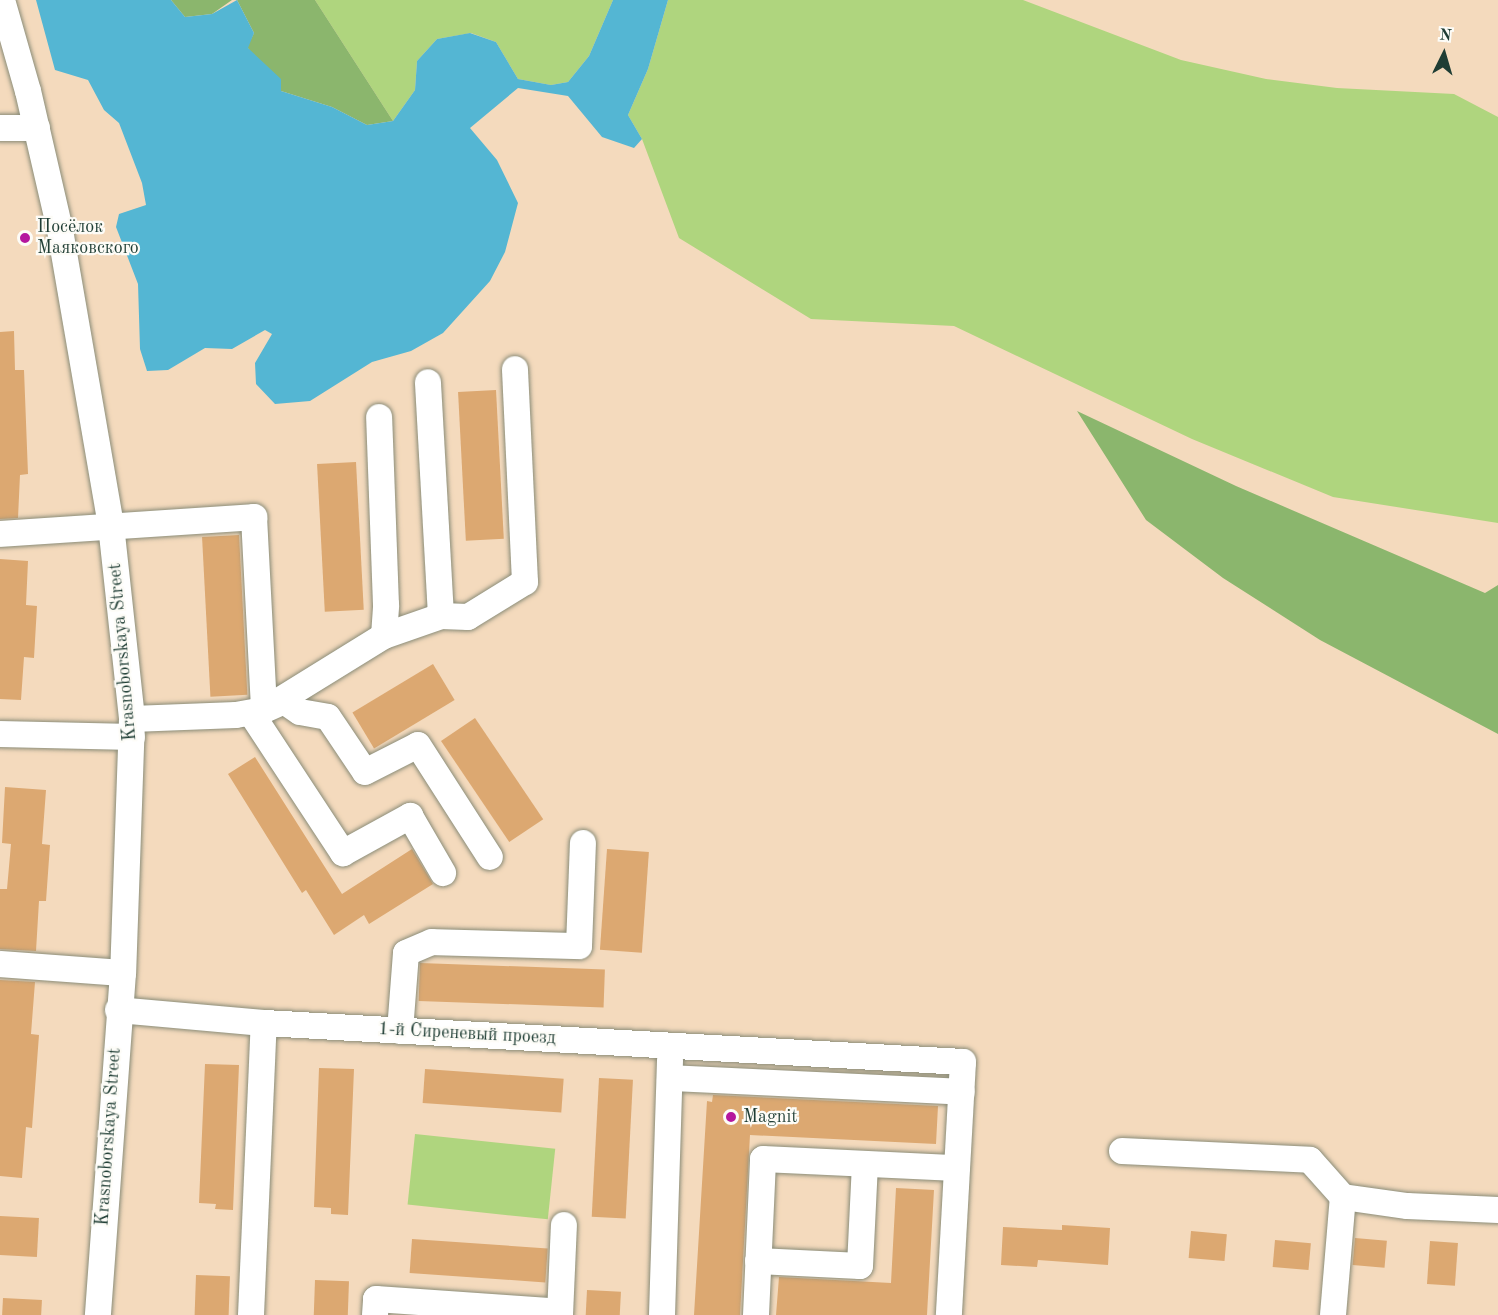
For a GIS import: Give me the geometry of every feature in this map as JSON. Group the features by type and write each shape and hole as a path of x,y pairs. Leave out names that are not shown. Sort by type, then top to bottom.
{"street":[{"name":"Krasnoborskaya Street","path":"2,0 37,128 60,230 111,525 132,728 123,973 118,1010 98,1315"},
{"path":"0,128 37,128"},
{"path":"267,708 384,636 441,616 468,617 525,582 515,369"},
{"path":"428,382 441,616"},
{"path":"379,417 386,605 384,636"},
{"path":"0,534 254,517 267,708 343,853 410,816 443,873"},
{"path":"0,734 132,728 267,708 328,717 364,772 418,745 490,857"},
{"path":"400,1031 406,953 432,942 579,946 583,843"},
{"path":"0,964 123,973"},
{"name":"1-й Сиреневый проезд","path":"118,1010 264,1023 963,1062 962,1092"},
{"path":"251,1315 264,1023"},
{"path":"662,1315 671,1045"},
{"path":"670,1078 962,1092 949,1315"},
{"path":"1122,1151 1310,1160 1343,1197 1407,1206 1498,1210"},
{"path":"756,1315 763,1160 957,1168"},
{"path":"759,1261 860,1266 865,1164"},
{"path":"1333,1315 1343,1197"},
{"path":"375,1315 376,1299 560,1313 564,1226"}],"green space":[{"path":"171,0 232,0 212,14 185,17"},
{"path":"237,0 315,0 393,121 367,125 332,107 281,91 247,47 254,33"},
{"path":"315,0 613,0 589,56 568,82 551,85 518,79 496,42 471,33 437,39 417,61 415,90 393,121"},
{"path":"668,0 1023,0 1181,60 1266,79 1337,88 1454,94 1498,117 1498,523 1333,497 1192,439 954,326 811,319 679,238 642,139 628,115 648,69"},
{"path":"1077,411 1236,486 1485,593 1498,585 1498,734 1320,640 1223,578 1146,520"},
{"path":"415,1134 555,1149 548,1219 408,1205"}],"water":[{"path":"36,0 171,0 185,17 212,14 237,0 254,33 248,48 281,79 281,91 332,107 367,125 393,121 415,90 417,61 437,39 470,33 496,42 518,79 551,85 568,82 589,56 613,0 668,0 648,69 628,115 642,139 634,148 602,137 568,96 518,88 470,128 497,160 518,203 505,252 490,281 443,333 411,351 372,362 310,401 275,404 256,384 255,363 272,334 265,330 232,349 205,348 168,370 147,371 140,349 138,284 116,227 119,214 146,205 142,183 119,123 104,110 88,80 55,70"}],"building":[{"path":"14,331 15,370 24,370 28,474 20,475 18,518 0,519 0,332"},
{"path":"496,390 504,539 466,541 458,392"},
{"path":"356,462 364,610 325,612 317,464"},
{"path":"239,535 247,695 210,697 202,537"},
{"path":"0,559 28,561 26,605 37,606 34,658 24,657 21,700 0,699"},
{"path":"433,664 455,700 374,748 352,712"},
{"path":"475,718 543,819 509,842 441,741"},
{"path":"255,757 342,894 412,849 433,884 369,924 364,915 334,935 306,890 302,893 228,774"},
{"path":"5,787 46,790 42,844 50,845 46,901 39,901 36,951 0,949 0,889 7,889 11,844 2,843"},
{"path":"607,849 649,852 642,953 600,950"},
{"path":"420,963 605,969 604,1007 419,1001"},
{"path":"0,980 35,982 31,1034 39,1035 32,1128 26,1127 22,1178 0,1176"},
{"path":"205,1064 239,1065 233,1210 215,1209 216,1204 199,1203"},
{"path":"319,1068 354,1069 348,1215 331,1214 331,1208 314,1207"},
{"path":"425,1069 564,1079 561,1113 423,1103"},
{"path":"599,1078 633,1080 626,1219 592,1217"},
{"path":"713,1095 938,1106 936,1144 750,1135 740,1315 694,1315 707,1101 712,1102"},
{"path":"896,1188 934,1190 927,1315 776,1315 779,1277 891,1283"},
{"path":"0,1216 39,1218 37,1257 0,1255"},
{"path":"1062,1225 1110,1228 1108,1265 1038,1260 1037,1267 1001,1265 1003,1227 1062,1230"},
{"path":"1191,1231 1227,1234 1225,1261 1189,1258"},
{"path":"1355,1238 1387,1241 1385,1268 1353,1265"},
{"path":"412,1239 548,1248 545,1282 410,1273"},
{"path":"1275,1240 1311,1243 1309,1270 1273,1267"},
{"path":"1430,1241 1458,1243 1455,1286 1427,1284"},
{"path":"196,1275 230,1276 229,1315 195,1315"},
{"path":"315,1280 349,1281 348,1315 314,1315"},
{"path":"587,1290 621,1292 620,1315 586,1315"},
{"path":"3,1298 42,1300 41,1315 2,1315"}],"place":[{"name":"Посёлок Маяковского","path":"25,238"},
{"name":"Magnit","path":"731,1117"}]}
